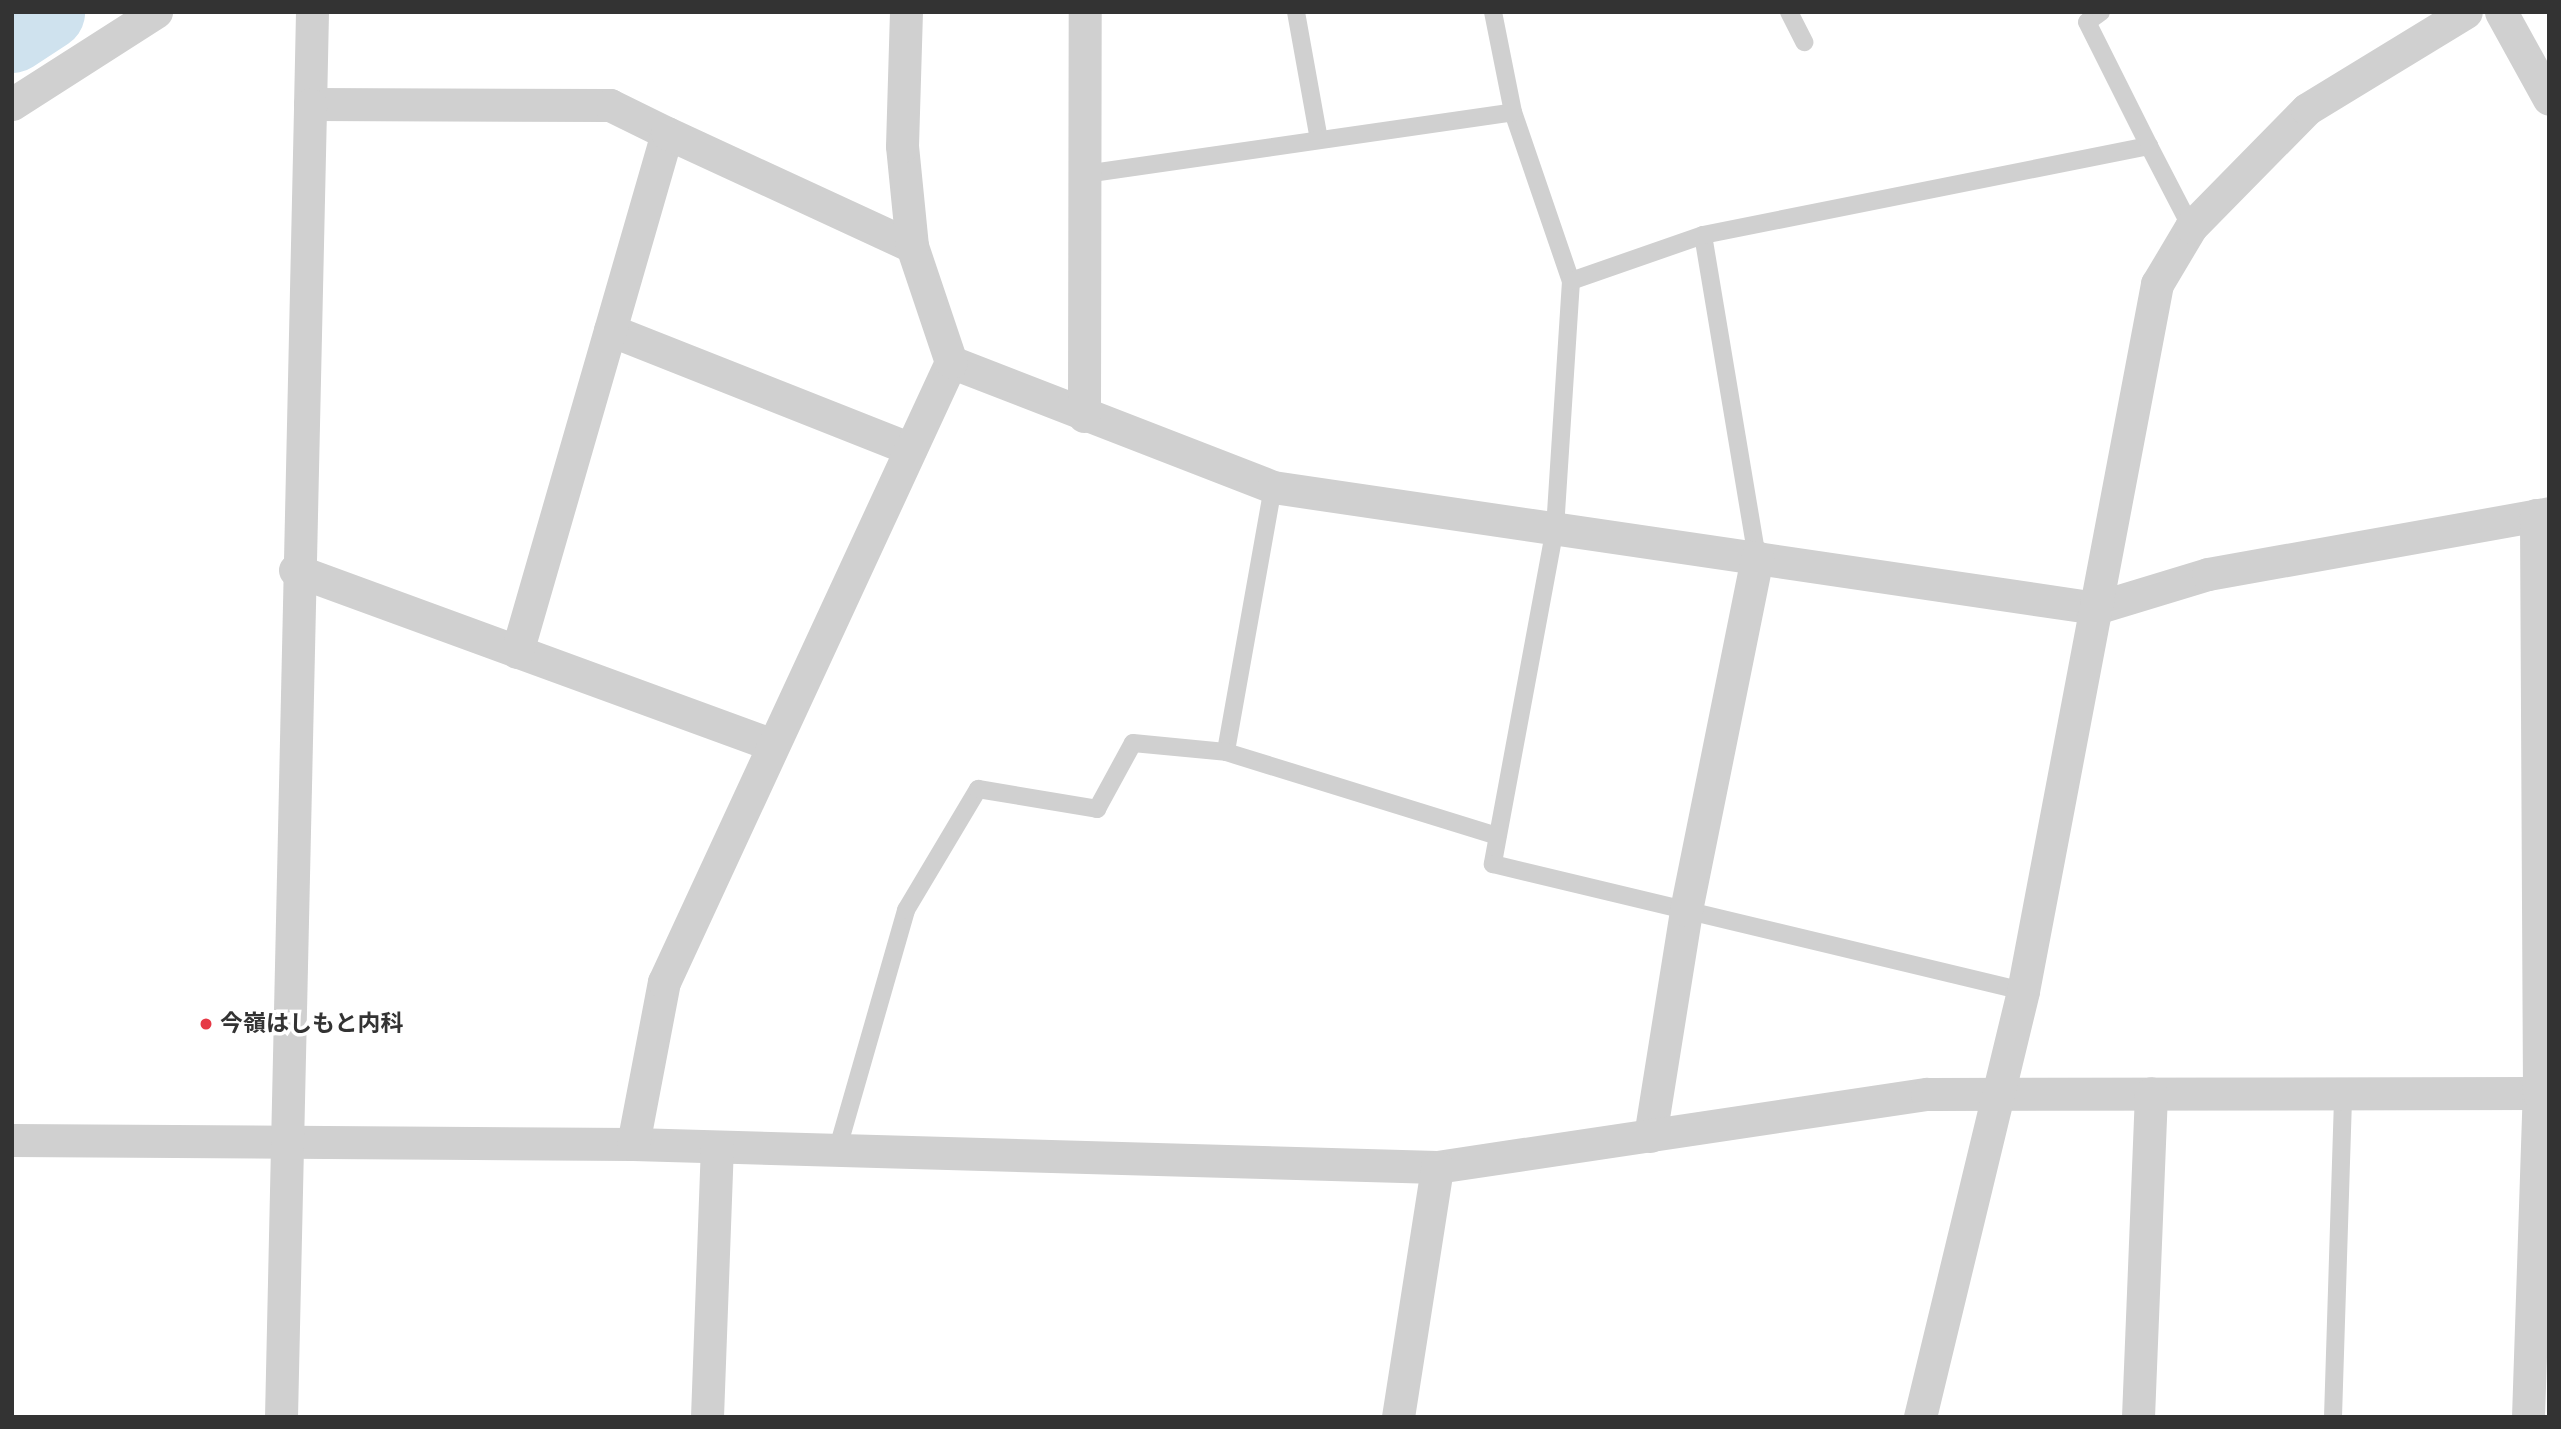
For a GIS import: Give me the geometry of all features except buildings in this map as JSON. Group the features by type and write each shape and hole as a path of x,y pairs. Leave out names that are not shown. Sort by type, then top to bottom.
{"street":[{"path":"12,104 156,12"},
{"path":"281,1417 288,1144 295,570 312,12"},
{"path":"633,1144 664,982 951,362 912,246 902,146 906,12"},
{"path":"1084,416 1085,12"},
{"path":"1920,1417 2023,991 2157,284 2191,227 2307,109 2466,12"},
{"path":"2501,12 2549,99"},
{"path":"310,104 610,105 912,246"},
{"path":"517,652 667,133"},
{"path":"610,330 910,449"},
{"path":"951,362 1084,416 1273,487 1757,556 2096,608 2208,574 2542,514 2544,1093 2528,1417"},
{"path":"1650,1136 1686,910 1757,556"},
{"path":"295,570 773,745"},
{"path":"12,1139 288,1144 633,1144 718,1149 1437,1167 1927,1094 2001,1090 2151,1093 2544,1093"},
{"path":"2138,1417 2151,1093"},
{"path":"707,1417 718,1149"},
{"path":"1398,1417 1437,1167"}],"lane":[{"path":"1296,12 1319,140"},
{"path":"1493,12 1513,112 1571,281 1555,528 1493,864 2023,991"},
{"path":"1789,12 1804,42"},
{"path":"2101,12 2087,22 2191,227"},
{"path":"1085,174 1513,112"},
{"path":"1571,281 1703,235 2149,146"},
{"path":"1703,235 1757,556"},
{"path":"1226,752 1273,487"},
{"path":"836,1151 906,910 978,789 1097,809 1133,743 1226,752 1497,836"},
{"path":"2333,1417 2343,1093"}],"waterway":[{"path":"12,35 47,12"}],"place":[{"name":"今嶺はしもと内科","path":"206,1024"}]}
